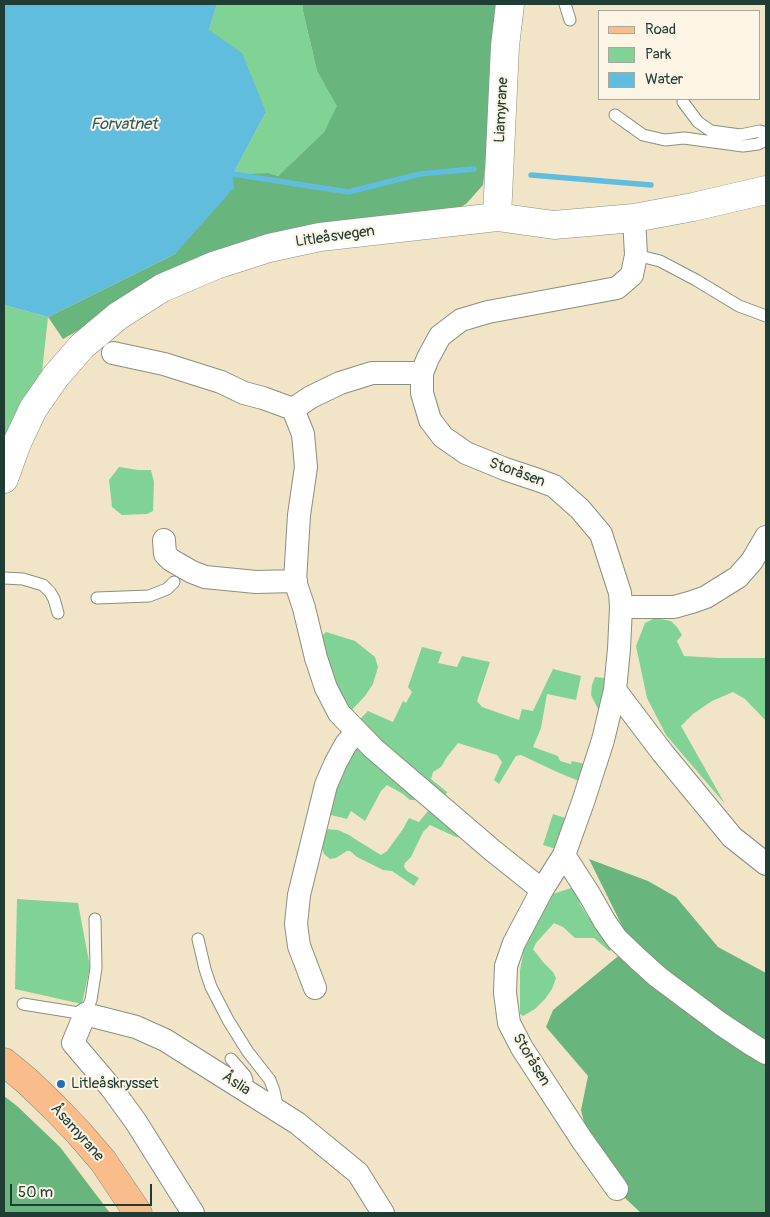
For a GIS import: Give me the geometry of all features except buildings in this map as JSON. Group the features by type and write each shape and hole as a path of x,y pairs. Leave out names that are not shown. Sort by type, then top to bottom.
{"main road":[{"name":"Åsamyrane","path":"4,1062 27,1081 79,1133 103,1161 138,1213"}],"street":[{"name":"Liamyrane","path":"497,217 505,46 510,4"},
{"name":"Litleåsvegen","path":"4,479 17,443 33,409 56,376 82,346 118,316 162,288 216,265 269,248 320,237 497,217 554,225 634,218 766,190"},
{"name":"Storåsen","path":"617,1189 522,1048 509,1024 505,993 506,966 514,943 542,890 564,855 603,740 615,690 619,649 620,593 601,534 580,509 554,486 505,470 466,453 443,437 430,420 422,393 422,373 440,336 461,320 488,312 617,288 632,275 636,256 634,218"},
{"path":"114,353 164,364 221,382 293,410 303,434 306,467 298,514 295,581 316,658 326,688 339,714 373,748 476,837 542,890"},
{"path":"293,410 311,397 340,383 372,373 422,373"},
{"path":"164,540 165,554 171,560 192,572 204,576 256,582 296,581"},
{"path":"621,607 674,607 706,597 738,577 764,545"},
{"path":"615,690 662,752 732,837 766,864"},
{"path":"315,988 299,946 296,924 299,894 326,785 346,744 356,732"},
{"path":"564,855 617,939 658,977 721,1024 766,1052"},
{"path":"84,1014 73,1043 112,1089 136,1122 193,1213"},
{"name":"Åslia","path":"84,1014 150,1032 297,1123 358,1174 384,1213"}],"lane":[{"path":"565,4 570,20"},
{"path":"683,102 698,122 711,132 740,135 760,131 766,133"},
{"path":"615,116 643,135 665,140 684,138 743,146 758,144 766,140"},
{"path":"636,256 660,261 739,306 766,316"},
{"path":"4,578 24,579 42,585 50,592 58,613"},
{"path":"97,598 149,596 167,590 174,582"},
{"path":"23,1004 84,1014 91,1000 96,968 95,919"},
{"path":"198,939 211,987 228,1020 248,1052 270,1080 278,1111"},
{"path":"231,1059 245,1075 247,1080 245,1090"}],"green space":[{"path":"217,4 303,4 317,71 338,106 324,132 278,176 269,173 233,174 266,112 209,30"},
{"path":"303,4 503,4 483,185 466,204 448,214 339,222 86,326 63,339 48,317 175,254 233,174 269,173 278,176 324,132 337,106 317,71"},
{"path":"4,305 48,317 42,372 28,399 4,437"},
{"path":"119,467 151,470 154,482 153,511 147,514 122,515 112,507 109,480"},
{"path":"655,618 671,621 677,627 682,635 677,641 684,656 766,658 766,721 745,699 733,692 712,701 693,714 681,726 725,804 666,735 647,698 636,646 645,623"},
{"path":"326,632 355,641 375,657 378,667 373,684 350,712 334,695 319,639"},
{"path":"422,647 442,652 438,663 457,667 462,656 490,662 477,701 482,707 519,720 522,709 533,711 553,669 581,676 576,700 547,694 541,728 533,747 558,756 560,761 571,764 572,761 589,765 601,715 591,695 592,685 595,677 604,678 609,685 586,784 521,755 516,756 499,784 494,780 502,762 497,755 458,743 441,767 433,772 431,779 447,792 445,798 358,721 368,711 393,722 403,701 406,703 412,692 408,687"},
{"path":"357,745 471,839 456,837 430,825 423,832 411,857 405,863 404,867 407,871 419,878 414,886 392,871 383,870 357,857 350,851 330,859 324,854 321,846 326,829 338,830 349,835 381,855 387,851 409,818 419,822 428,811 417,800 410,800 387,785 381,791 365,821 351,811 347,819 331,815 326,803"},
{"path":"553,814 571,820 556,849 543,845"},
{"path":"589,859 648,881 676,897 718,947 766,973 766,1213 641,1213 596,1171 581,1110 588,1076 546,1027 553,1010 622,953 634,950"},
{"path":"571,888 578,892 580,904 588,917 616,948 609,951 594,938 575,938 563,927 554,923 533,949 556,978 552,989 545,999 535,1009 523,1016 520,1014 520,970 524,949 553,894"},
{"path":"17,899 78,903 90,967 82,1004 15,989"},
{"path":"4,1096 60,1147 110,1213 4,1213"}],"water":[{"name":"Forvatnet","path":"4,4 217,4 209,30 242,53 266,112 233,174 234,188 175,254 48,317 4,305"}],"waterway":[{"path":"233,174 348,192 420,174 474,169"},
{"path":"531,175 651,185"}],"place":[{"name":"Litleåskrysset","path":"61,1084"}]}
